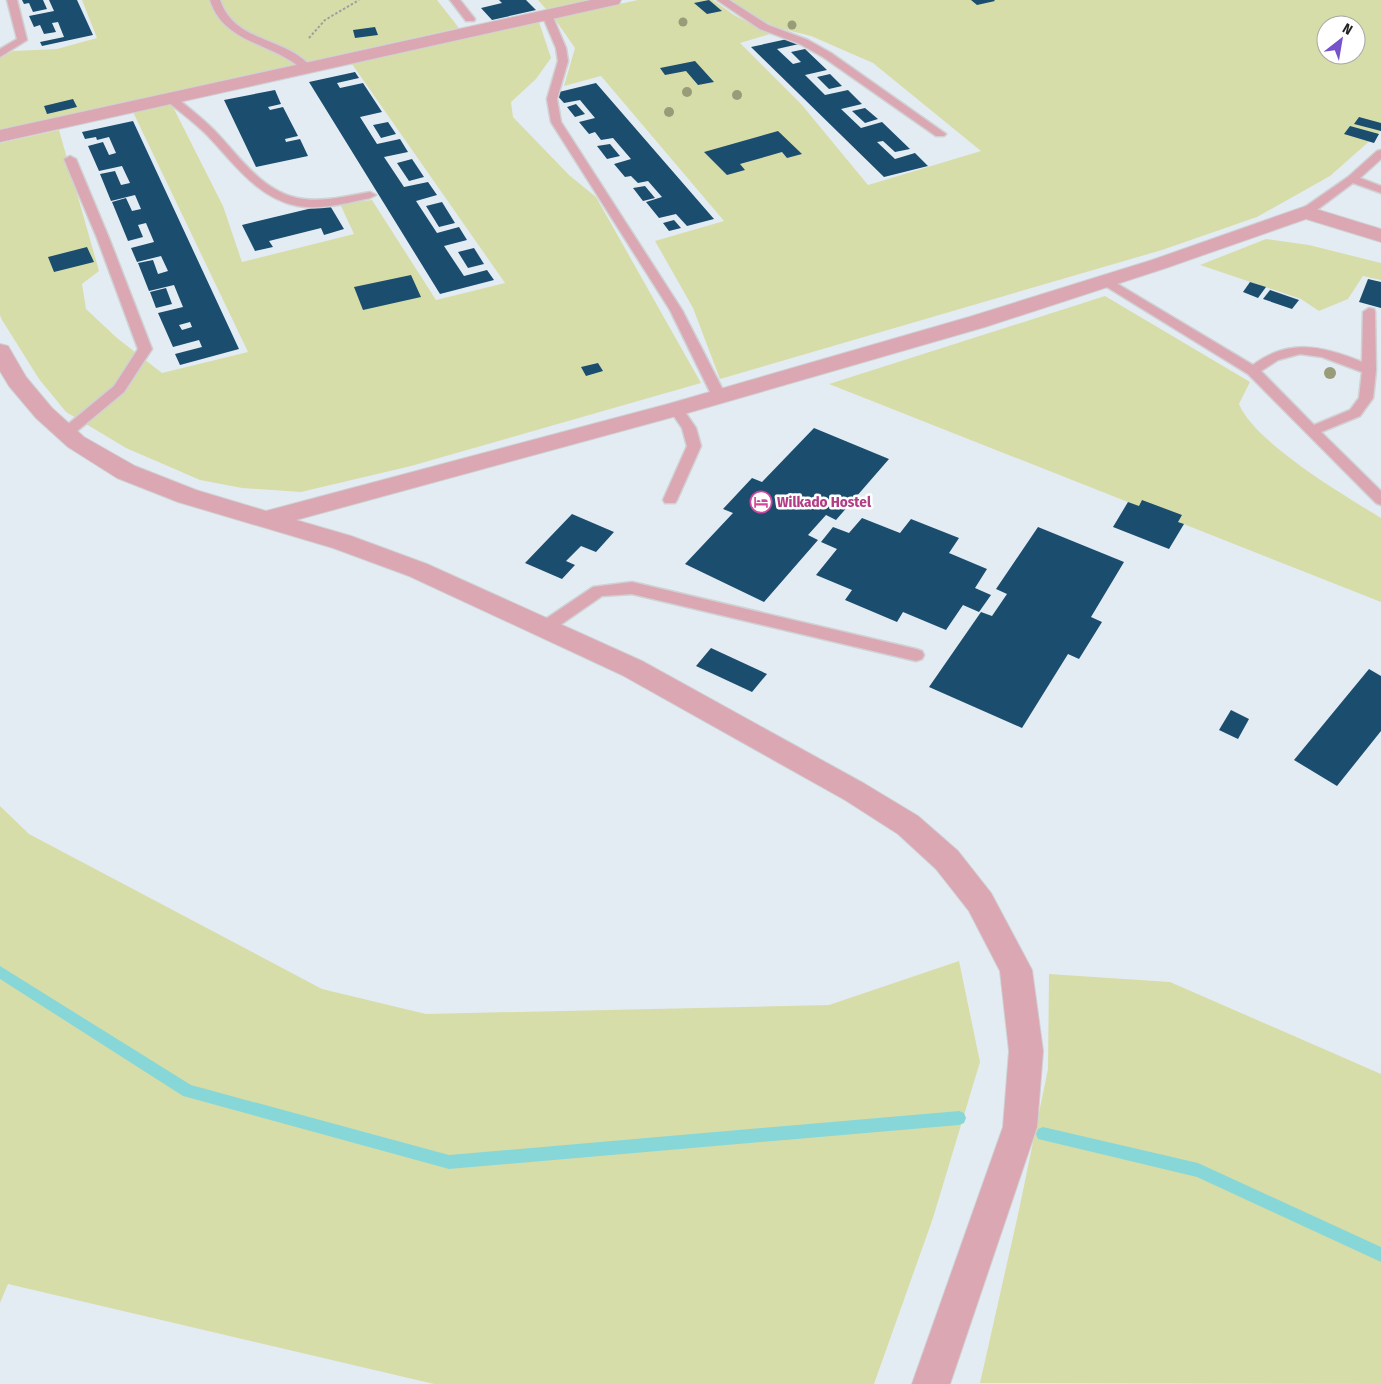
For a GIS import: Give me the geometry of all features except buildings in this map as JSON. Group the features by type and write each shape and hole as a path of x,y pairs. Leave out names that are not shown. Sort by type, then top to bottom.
{"street":[{"path":"0,136 170,98 302,63 547,15 613,0"},
{"path":"267,518 676,409 977,322 1159,264 1306,212 1381,236"},
{"path":"0,351 17,381 44,413 76,442 126,472 187,496 267,518 342,542 418,570 632,668 847,787 908,825 947,860 980,902 1016,970 1026,1050 1020,1127 931,1384"}],"lane":[{"path":"0,54 22,40 18,14 12,0"},
{"path":"215,0 224,19 237,29 302,63"},
{"path":"455,0 470,19"},
{"path":"722,0 764,27 804,42 828,54 940,134"},
{"path":"547,15 561,48 563,61 552,99 556,122 676,310 719,396"},
{"path":"170,98 210,132 247,175 280,197 299,202 330,203 370,195"},
{"path":"1306,212 1352,180 1381,153"},
{"path":"66,433 119,389 145,349 103,238 70,159"},
{"path":"1352,180 1381,190"},
{"path":"1106,281 1253,371 1381,500"},
{"path":"1311,430 1356,413 1366,398 1369,370 1369,312"},
{"path":"1253,371 1276,356 1301,350 1329,353 1369,370"},
{"path":"670,500 694,446 689,428 676,409"},
{"path":"544,628 598,591 632,588 916,654"}],"path":[{"path":"302,63 315,28 331,14 359,0"}],"shaded area":[{"path":"0,0 1381,0 1381,1384 0,1384"}],"green space":[{"path":"82,0 437,0 459,28 0,130 0,58 13,51 57,49 97,38"},
{"path":"538,0 589,0 546,9"},
{"path":"638,0 713,0 734,15 770,34 740,43 802,105 868,185 981,151 873,63 811,36 779,28 756,18 731,0 1381,0 1381,131 1330,176 1257,217 1162,250 720,379 693,308 655,241 724,221 601,76 564,86 575,48 554,18"},
{"path":"539,22 551,58 536,79 511,102 513,117 569,175 596,197 701,383 411,466 301,492 242,488 200,480 126,448 66,412 39,379 0,315 0,143 59,130 99,271 82,284 86,309 117,338 162,373 248,352 133,112 171,103 223,206 242,262 354,234 340,204 372,200 436,300 505,283 352,64"},
{"path":"1266,239 1309,245 1381,263 1381,280 1363,276 1348,299 1319,311 1301,299 1200,265"},
{"path":"1105,296 1250,382 1239,404 1248,419 1263,435 1302,467 1381,518 1381,602 829,384"},
{"path":"0,806 29,834 322,989 426,1014 829,1005 959,961 980,1062 933,1218 874,1384 434,1384 8,1284 0,1303"},
{"path":"1049,974 1170,982 1381,1074 1381,1384 980,1383 1019,1210 1048,1069"}],"waterway":[{"path":"0,972 188,1091 449,1162 959,1118"},
{"path":"1043,1134 1198,1170 1381,1255"}],"place":[{"name":"Wilkado Hostel","path":"761,502"}]}
